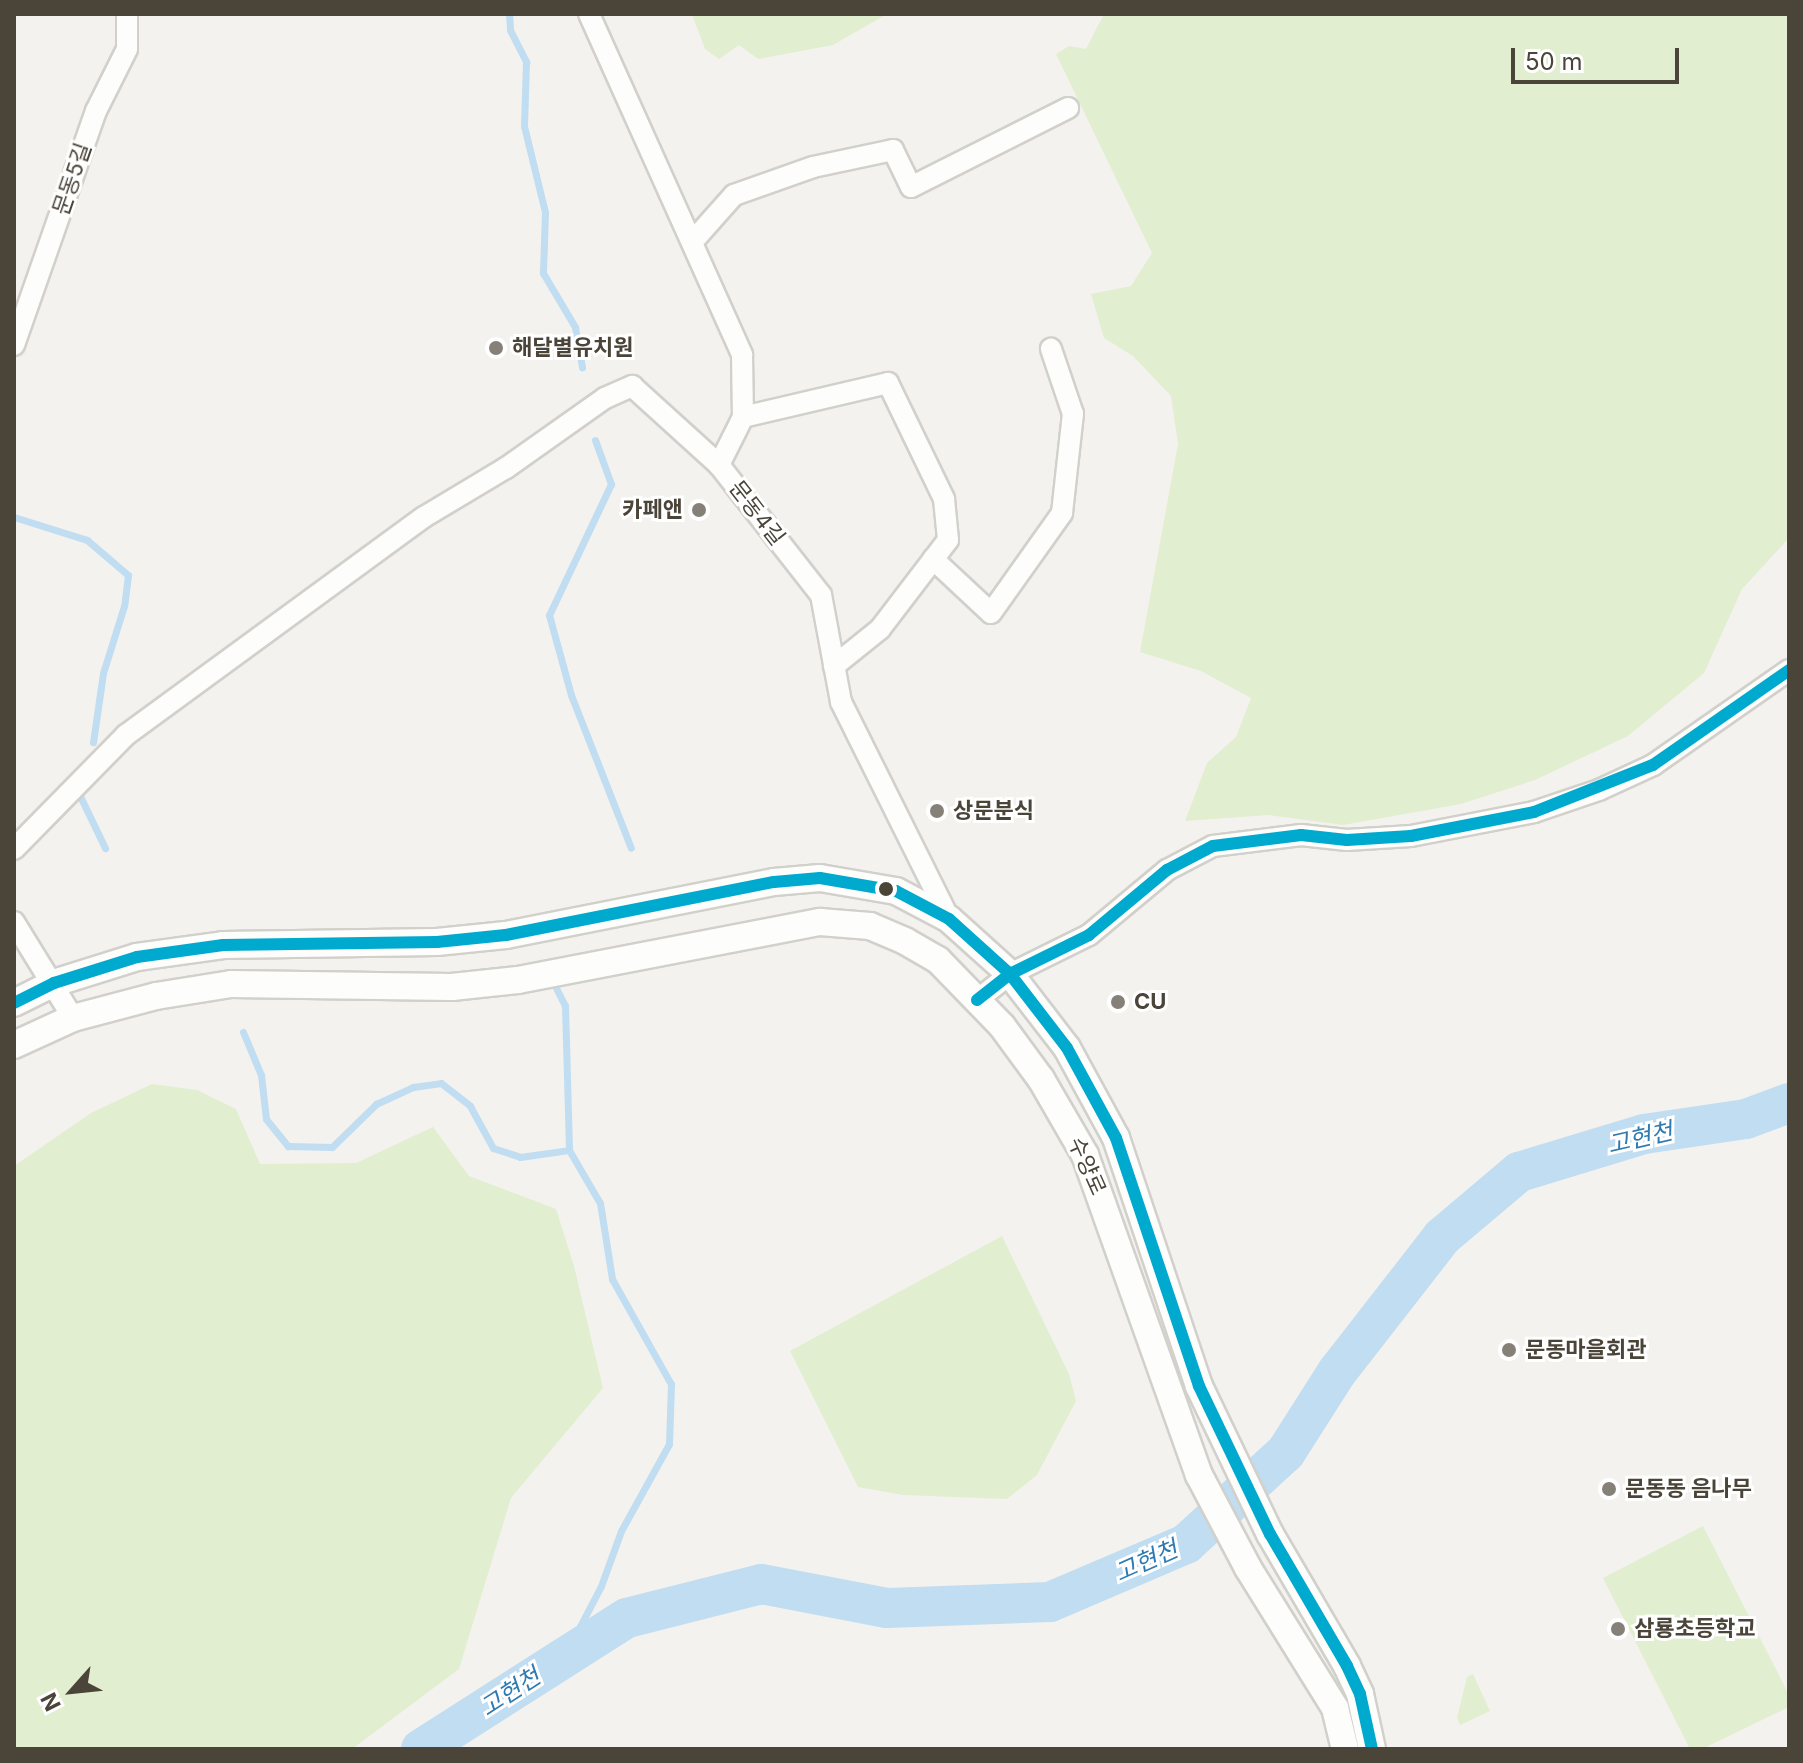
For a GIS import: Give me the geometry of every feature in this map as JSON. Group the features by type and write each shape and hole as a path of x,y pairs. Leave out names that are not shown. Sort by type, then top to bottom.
{"street":[{"name":"문동5길","path":"14,345 96,111 127,49 127,14"},
{"name":"문동4길","path":"589,14 742,355 743,417 719,465 821,595 841,702 949,919"},
{"path":"693,241 734,195 813,167 893,150 911,187 1068,108"},
{"path":"933,559 991,613 1062,513 1073,414 1051,349"},
{"path":"743,417 888,383 944,499 948,540 880,629 834,666"},
{"path":"14,849 126,735 424,517 506,468 605,398 632,386 719,465"},
{"path":"977,1000 1010,974 1089,935 1167,870 1213,846 1301,835 1347,840 1411,836 1534,812 1599,790 1653,765 1789,670"},
{"name":"수양로","path":"14,1003 54,983 137,957 223,945 479,938 774,882 820,878 896,891 949,919 1010,974 1067,1048 1116,1138 1199,1386 1224,1445 1270,1534 1347,1666 1360,1694 1372,1749"},
{"path":"14,922 73,1018"},
{"name":"수양로","path":"14,1045 73,1018 156,996 231,984 452,987 820,922 870,926 905,941 938,960 977,1000 1041,1079 1085,1155 1199,1475 1248,1568 1335,1708 1345,1749"}],"green space":[{"path":"692,14 887,14 833,45 758,59 739,45 719,59 705,49"},
{"path":"1104,14 1789,14 1789,538 1742,589 1704,673 1628,736 1535,780 1461,804 1343,825 1268,815 1185,821 1207,763 1236,737 1251,698 1201,671 1140,652 1178,444 1171,396 1133,356 1104,338 1091,294 1131,286 1152,253 1056,54 1069,46 1086,49"},
{"path":"152,1084 197,1090 236,1109 260,1164 356,1163 433,1127 469,1176 556,1209 574,1266 603,1388 511,1498 459,1669 352,1749 14,1749 14,1166 91,1113"},
{"path":"1002,1236 1069,1374 1076,1401 1037,1475 1007,1499 903,1495 858,1487 790,1351"},
{"path":"1703,1526 1789,1695 1789,1707 1702,1749 1690,1749 1603,1578"},
{"path":"1473,1674 1490,1711 1460,1725 1457,1718 1467,1677"}],"waterway":[{"path":"509,14 510,30 526,62 524,126 545,212 543,273 575,327 582,367"},
{"path":"595,440 611,484 549,615 571,695 631,848"},
{"path":"14,517 87,540 128,575 124,606 103,673 93,742"},
{"path":"80,796 105,848"},
{"path":"556,988 565,1006 569,1150 600,1203 612,1279 671,1384 669,1444 621,1531 601,1586 564,1657"},
{"path":"243,1032 261,1075 266,1119 288,1146 332,1147 376,1104 413,1087 441,1083 470,1106 493,1148 520,1157 569,1150"},
{"name":"고현천","path":"421,1749 627,1618 761,1584 887,1608 1050,1602 1186,1544 1286,1452 1337,1372 1442,1237 1519,1172 1644,1134 1746,1119 1789,1103"}],"transit line":[{"path":"977,1000 1010,974 1089,935 1167,870 1213,846 1301,835 1347,840 1411,836 1534,812 1653,765 1789,670"},
{"path":"14,1003 54,983 137,957 223,945 437,942 506,935 774,882 820,878 896,891 949,919 1010,974 1067,1048 1116,1138 1199,1386 1270,1534 1347,1666 1360,1694 1372,1749"}],"place":[{"name":"해달별유치원","path":"496,348"},
{"name":"카페앤","path":"699,510"},
{"name":"상문분식","path":"937,811"},
{"name":"CU","path":"1118,1002"},
{"name":"문동마을회관","path":"1509,1350"},
{"name":"문동동 음나무","path":"1609,1489"},
{"name":"삼룡초등학교","path":"1618,1629"}]}
